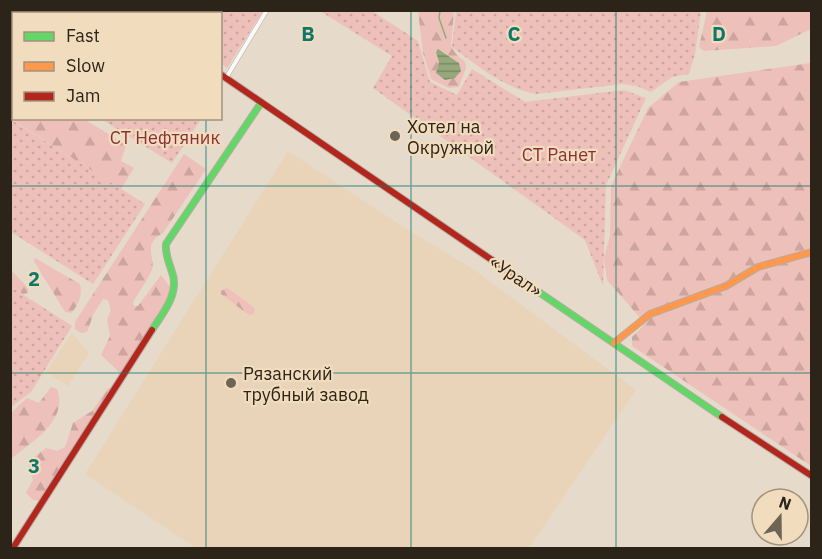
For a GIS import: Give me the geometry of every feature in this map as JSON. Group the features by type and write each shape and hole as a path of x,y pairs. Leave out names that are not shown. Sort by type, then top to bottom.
{"main road":[{"name":"«Урал»","path":"223,76 812,476"},
{"path":"13,549 122,381 171,299 175,287 174,276 164,252 166,244 261,103"},
{"path":"614,343 651,314 726,286 758,267 812,252"}],"street":[{"path":"223,76 267,10"}],"shaded area":[{"path":"438,49 459,63 461,71 455,78 445,80 436,73 439,62 436,52"},
{"path":"288,151 405,228 473,269 636,390 529,548 196,548 85,474"},
{"path":"72,333 89,353 68,386 46,372"}],"green space":[{"path":"456,10 701,11 695,54 689,74 672,77 651,92 637,86 622,84 536,94 502,82 452,47"},
{"path":"11,11 105,12 12,12 12,62"},
{"path":"263,11 227,68 222,64 222,12 149,12"},
{"name":"СТ Ранет","path":"320,11 372,11 418,41 430,82 457,95 472,69 525,102 624,90 646,98 606,185 603,286 585,240 373,88 392,56"},
{"path":"418,11 454,11 451,46 466,65 459,87 449,88 431,79 423,53","holes":["442,51 459,63 436,73"]},
{"path":"707,11 811,11 811,29 776,46 704,51 699,47"},
{"path":"811,63 811,466 632,346 632,337 643,326 641,319 607,280 604,258 610,236 611,186 648,108 679,82"},
{"path":"10,72 12,73 11,119"},
{"name":"СТ Нефтяник","path":"10,119 145,204 93,284 11,232"},
{"path":"13,120 86,120 126,145 121,161 134,168 121,189"},
{"name":"СТ Нефтяник","path":"103,120 200,120 172,163"},
{"path":"184,154 206,169 163,233 152,242 153,267 133,302 134,306 138,306 161,275 172,289 170,296 121,374 101,355 110,336 107,320 111,310 108,300 103,299 94,313 87,332 81,333 75,329 75,322"},
{"path":"35,258 80,284 79,300 71,313 65,312 34,261"},
{"path":"10,269 28,288 28,293 23,294 11,287"},
{"path":"11,287 72,326 31,392 11,407"},
{"path":"227,288 255,308 254,314 249,315 221,294 221,291"},
{"path":"51,387 57,389 59,400 58,411 53,420 38,437 11,459 12,412 27,398 39,403"},
{"path":"108,388 111,389 110,392 43,501 33,500 26,493 33,480 28,467 33,458 46,448 57,451 65,447 73,423 92,411"}],"waterway":[{"path":"440,10 439,18 446,38"}],"traffic: fast":[{"path":"152,330 165,310 174,288 166,244 261,103"},
{"path":"527,284 722,417"}],"traffic: slow":[{"path":"614,343 650,314 726,286 758,267 812,252"}],"traffic: jam":[{"path":"222,75 527,284"},
{"path":"13,548 152,330"},
{"path":"722,417 812,476"}],"place":[{"name":"Хотел на Окружной","path":"395,136"},
{"name":"Рязанский трубный завод","path":"231,383"}]}
